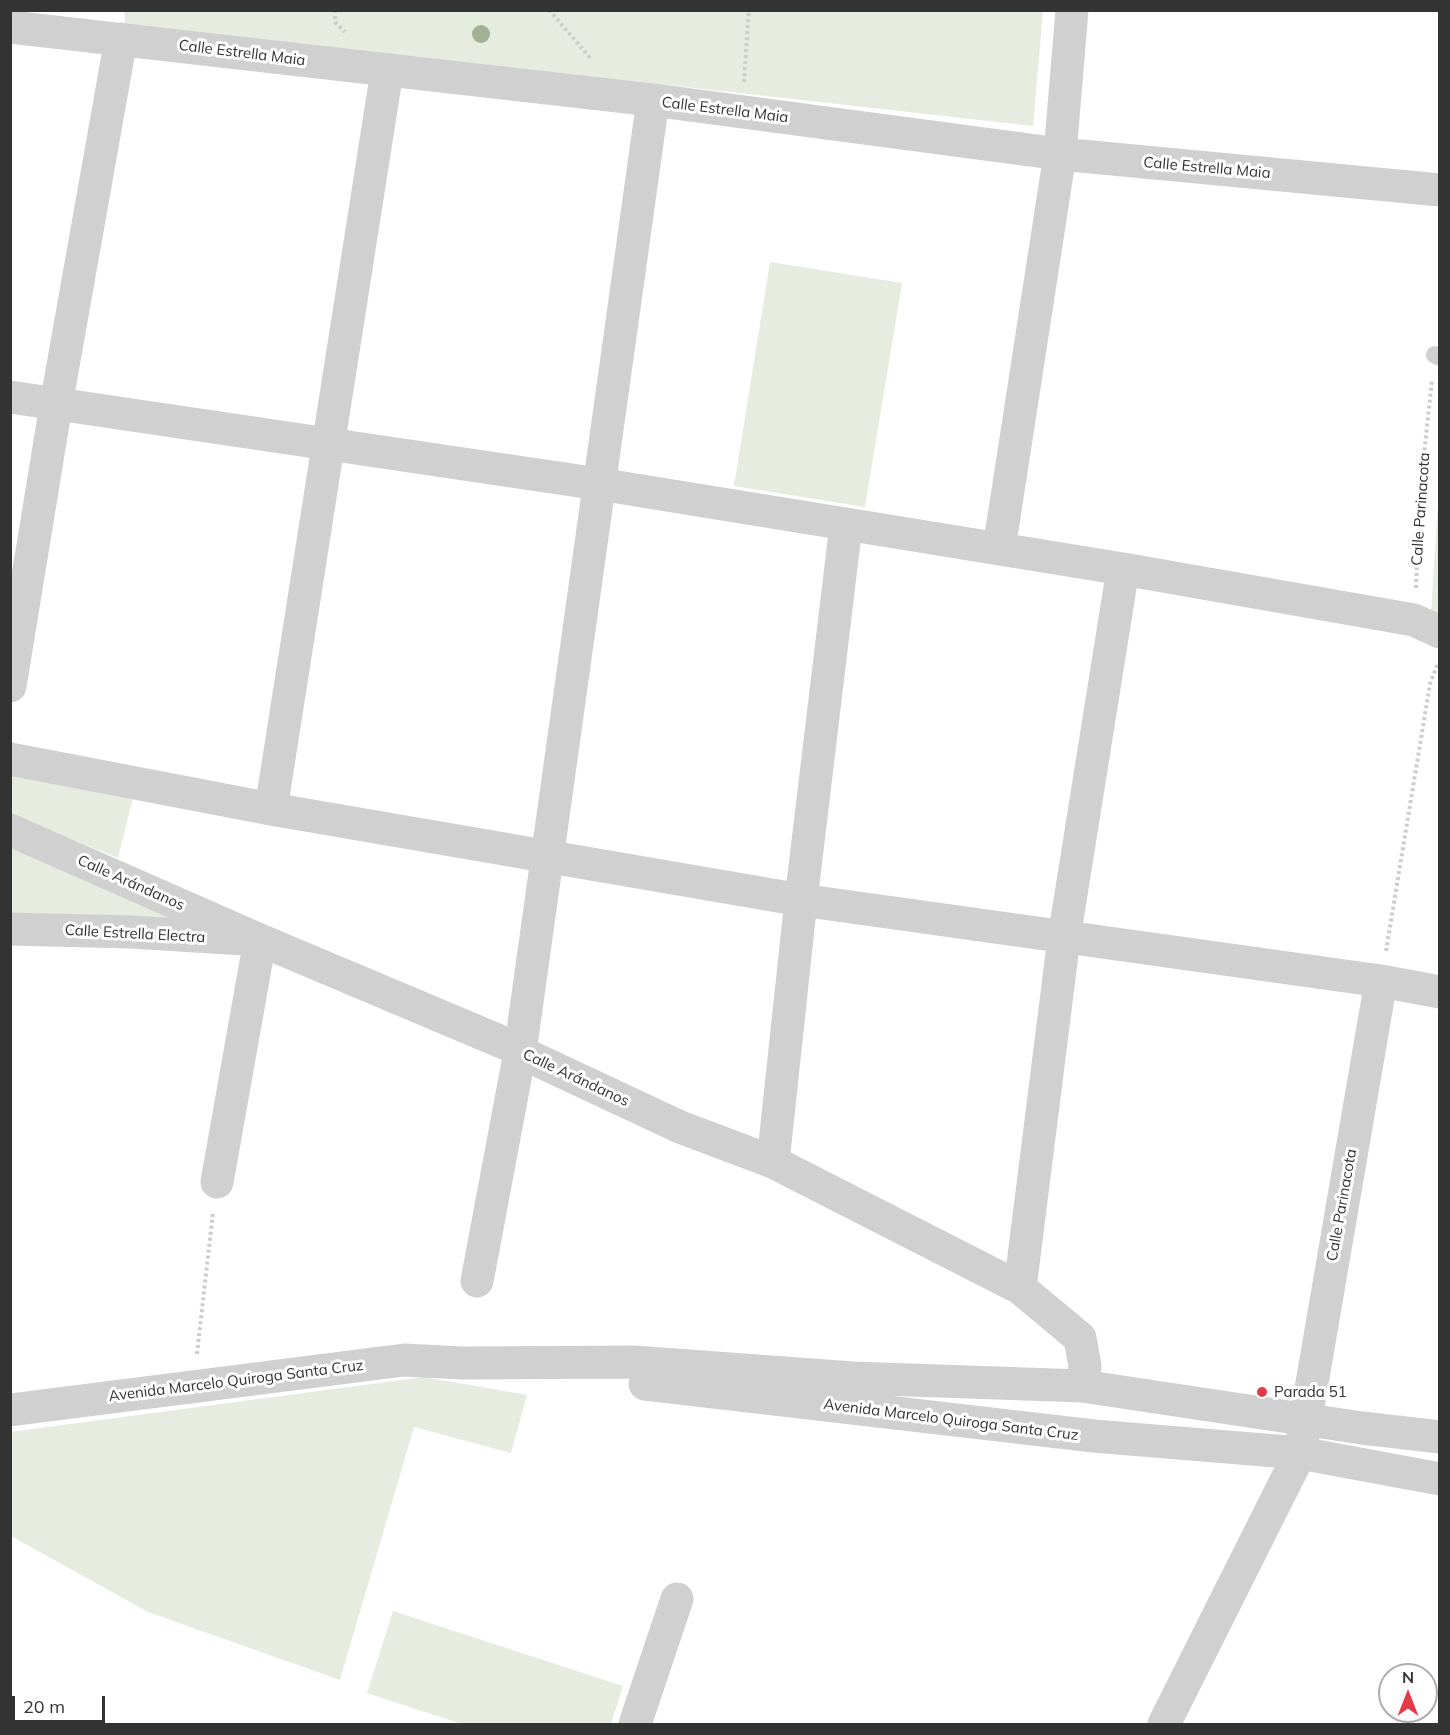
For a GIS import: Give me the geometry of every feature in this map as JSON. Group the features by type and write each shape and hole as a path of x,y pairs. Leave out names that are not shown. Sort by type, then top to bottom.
{"street":[{"path":"999,549 1060,154 1072,10"},
{"name":"Calle Estrella Maia","path":"10,27 107,28 387,71 653,100 1060,154 1440,190"},
{"path":"10,686 56,405 107,28"},
{"path":"271,809 387,71"},
{"path":"477,1281 520,1052 653,100"},
{"path":"10,398 599,484 1123,569 1427,626"},
{"path":"773,1162 801,900 846,525"},
{"path":"1020,1288 1065,938 1123,569"},
{"path":"10,759 271,809 801,900 1381,981 1440,992"},
{"name":"Calle Arándanos","path":"10,830 498,1041 680,1127 773,1162 1020,1288 1080,1338 1085,1366 1082,1386"},
{"name":"Calle Estrella Electra","path":"10,929 131,932 260,940"},
{"path":"217,1182 260,940"},
{"name":"Calle Parinacota","path":"1164,1725 1300,1453 1381,981"},
{"name":"Avenida Marcelo Quiroga Santa Cruz","path":"10,1410 404,1360 462,1363 634,1362 853,1378 1082,1386 1362,1428 1440,1437"},
{"name":"Avenida Marcelo Quiroga Santa Cruz","path":"462,1363 1094,1436 1300,1453 1440,1479"},
{"path":"635,1725 677,1599"}],"path":[{"path":"741,112 749,10"},
{"name":"Calle Parinacota","path":"1427,626 1419,501 1437,356"},
{"path":"1381,981 1430,684 1440,660"},
{"path":"194,1387 217,1182"}],"shaded area":[{"path":"124,11 1043,11 1033,126 125,24"},
{"path":"770,262 902,283 865,507 734,486"},
{"path":"1439,489 1439,616 1431,612"},
{"path":"10,772 133,798 118,858 11,814"},
{"path":"11,847 185,920 11,918"},
{"path":"424,1377 527,1395 511,1453 414,1427 340,1680 148,1612 11,1536 10,1432"},
{"path":"393,1611 623,1686 611,1724 462,1724 367,1693"}],"place":[{"name":"Parada 51","path":"1262,1392"}]}
